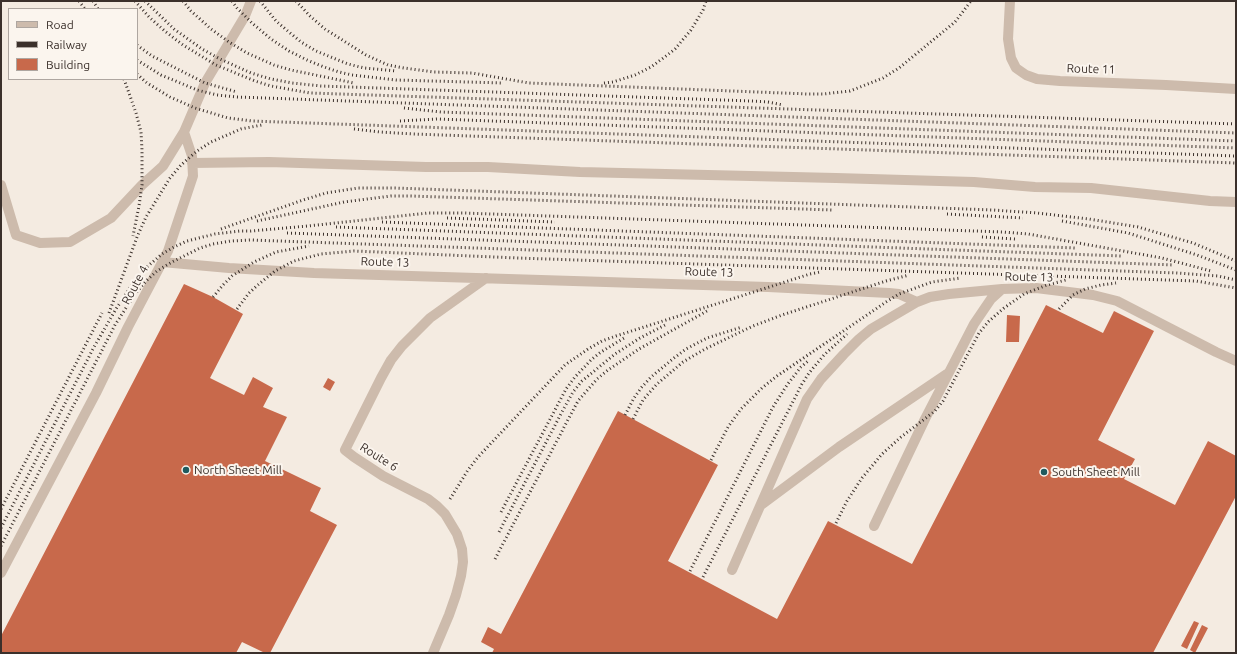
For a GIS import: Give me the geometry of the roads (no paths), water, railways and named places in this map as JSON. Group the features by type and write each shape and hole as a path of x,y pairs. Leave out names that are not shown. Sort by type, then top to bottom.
{"street":[{"path":"1,185 16,235 40,243 70,242 111,218 142,185 163,166 184,132 205,83 245,16 251,1"},
{"name":"Route 11","path":"1010,1 1008,39 1011,58 1016,68 1026,75 1060,81 1166,85 1236,90"},
{"name":"Route 4","path":"1,573 96,393 168,250 193,176 192,156 184,132"},
{"path":"192,163 269,162 426,167 488,167 580,172 974,182 1091,188 1210,201 1236,202"},
{"name":"Route 13","path":"162,262 282,272 768,287 882,293 899,294 917,302 930,297 949,294 1036,288 1079,292 1117,301 1236,361"},
{"name":"Route 6","path":"433,653 449,616 461,576 463,562 462,549 457,534 445,514 428,499 383,476 345,450 381,378 391,360 402,346 430,318 486,278"},
{"path":"874,526 909,452 982,311 991,299 1002,290"},
{"path":"732,570 807,399 844,354 865,334 917,302"},
{"path":"760,506 839,447 949,373"}],"railway":[{"path":"79,1 84,8"},
{"path":"93,1 97,8"},
{"path":"135,1 149,17 166,32 183,45 216,65 271,86 310,93 1236,124"},
{"path":"145,1 174,29 202,49 251,73 292,83 321,86 751,101 783,105"},
{"path":"183,1 191,11 211,29 247,53 274,65 291,70 354,83"},
{"path":"232,1 252,23 271,39 289,51 307,60 339,72 396,80 503,83"},
{"path":"260,1 276,21 301,42 316,51 348,64 364,68 396,71"},
{"path":"296,1 325,29 366,55 388,65 404,68 434,72 472,73 529,83 808,94 850,91 883,78 899,68 955,22 971,1"},
{"path":"604,83 613,82 635,75 651,67 675,49 691,30 703,10 706,1"},
{"path":"138,46 152,56 205,83 237,92"},
{"path":"138,61 161,75 197,90 217,95 237,97 1236,133"},
{"path":"138,75 147,83 170,97 195,108 228,118 252,121 1236,156"},
{"path":"124,80 141,132 142,150 142,185 133,236"},
{"path":"404,108 441,112 1236,141"},
{"path":"400,121 437,119 1236,148"},
{"path":"109,313 137,237 146,217 170,178 181,165 197,151 211,142 241,129 262,125"},
{"path":"354,129 413,134 1236,163"},
{"path":"221,229 326,193 358,188 395,188 993,210 1037,213 1138,227 1193,243 1236,261"},
{"path":"257,221 344,202 391,196 833,210"},
{"path":"1,528 94,347 116,309 136,279 162,254 174,247 187,241 215,234 428,213 1003,232 1028,234 1162,258 1211,271"},
{"path":"947,214 1023,218"},
{"path":"447,218 555,222"},
{"path":"1062,221 1128,233 1197,255 1236,270"},
{"path":"382,222 1076,248"},
{"path":"336,227 1122,256"},
{"path":"287,233 1174,265"},
{"path":"982,237 1016,239"},
{"path":"1,546 115,325 135,294 157,271 200,248 213,244 251,240 1177,273 1218,276 1236,280"},
{"path":"213,297 232,276 254,262 276,252 309,246"},
{"path":"237,309 249,293 259,284 275,271 294,261 321,254 354,251 1196,281 1236,288"},
{"path":"450,499 478,457 565,365 588,349 602,341 616,336 820,272"},
{"path":"633,419 643,400 657,384 683,362 705,349 753,326 782,315 909,275"},
{"path":"711,460 728,427 741,409 762,388 777,376 899,294 932,282 961,278"},
{"path":"836,523 847,501 862,478 882,454 901,437 935,411 943,401 979,333 989,321 1024,294 1047,285 1066,280"},
{"path":"1059,309 1073,295 1085,289 1116,283"},
{"path":"495,559 578,401 597,379 608,370 639,349 707,311"},
{"path":"1,509 102,313"},
{"path":"499,532 573,392 582,381 615,354 640,338 667,324"},
{"path":"625,415 641,388 651,377 674,358 686,349 707,338 742,327"},
{"path":"703,577 802,384 824,355 847,334"},
{"path":"501,512 566,389 591,360 624,338"},
{"path":"690,571 773,407 787,385 801,367 808,361"}],"place":[{"name":"North Sheet Mill","path":"186,470"},
{"name":"South Sheet Mill","path":"1044,472"}]}
